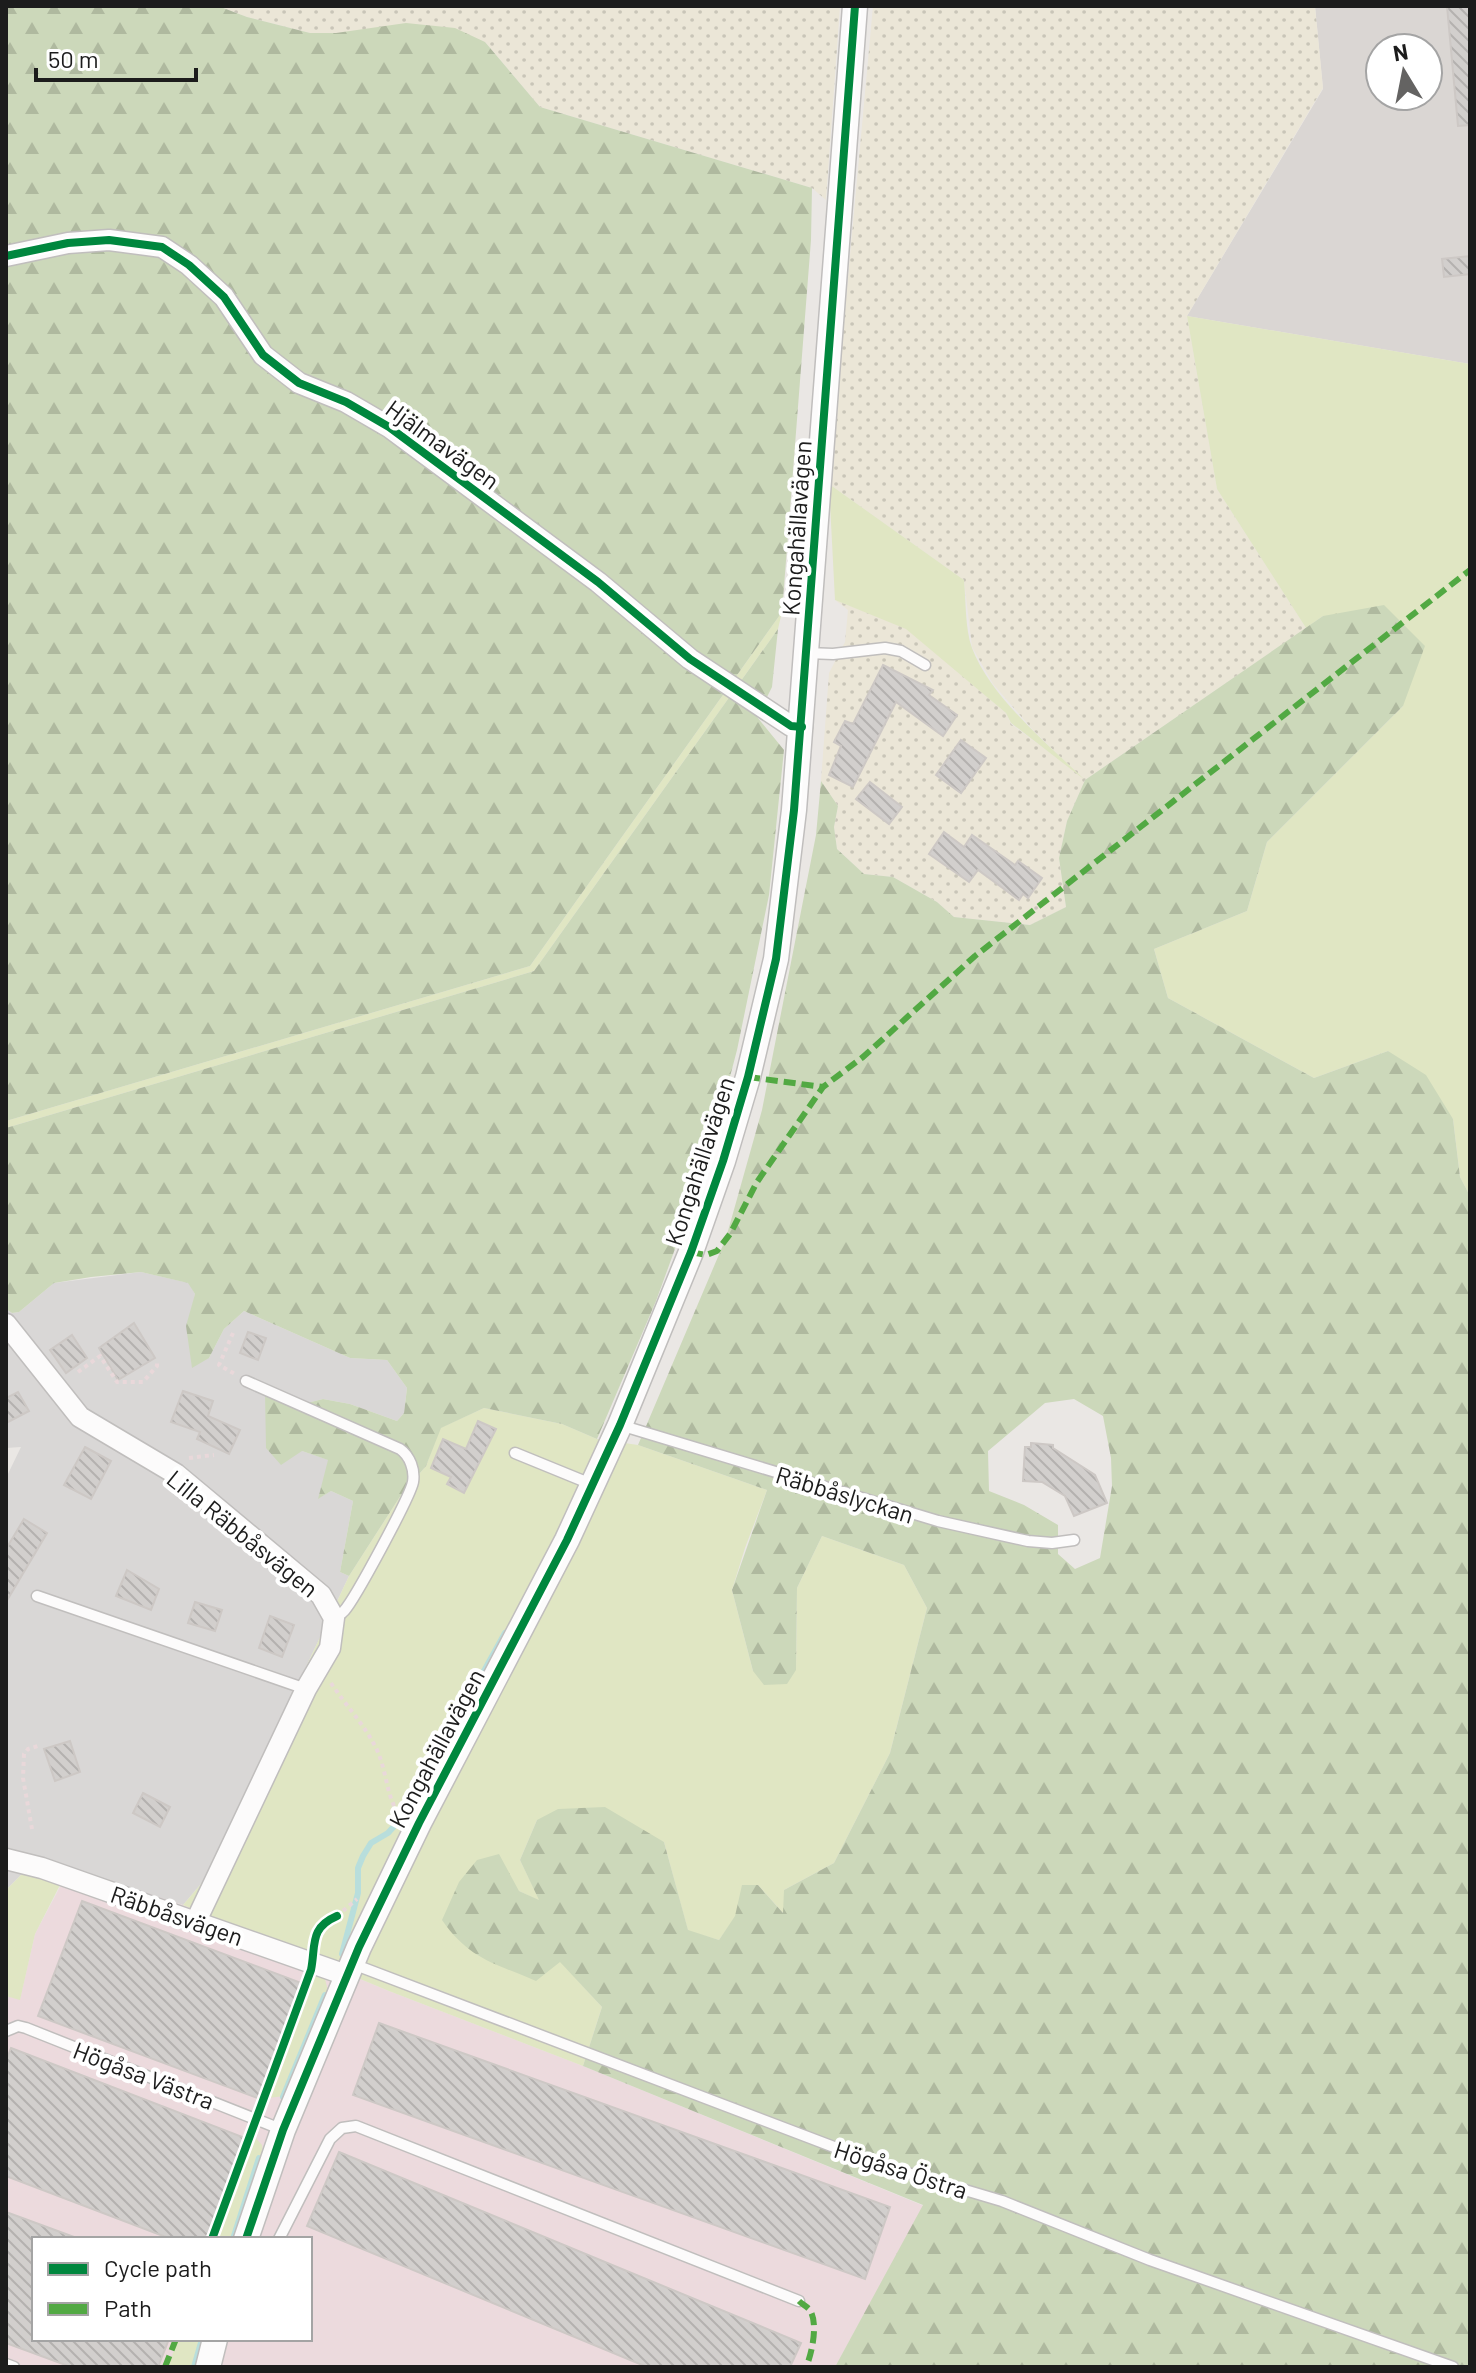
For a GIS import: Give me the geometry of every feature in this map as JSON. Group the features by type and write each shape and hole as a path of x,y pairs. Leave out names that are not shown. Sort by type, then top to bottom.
{"street":[{"name":"Kongahällavägen","path":"247,2237 283,2130 349,1969 402,1857 594,1485 620,1425 691,1252 748,1077 776,959 802,727 855,6"},
{"name":"Hjälmavägen","path":"6,256 68,243 109,240 162,247 189,265 224,297 263,355 299,383 346,402 389,427 598,582 690,659 791,726 802,727"},
{"name":"Lilla Räbbåsvägen","path":"6,1324 80,1417 176,1474 321,1595 334,1618 330,1648 306,1689 196,1921"},
{"name":"Räbbåsvägen","path":"6,1859 42,1868 349,1969"},
{"path":"208,2367 214,2341"}],"lane":[{"path":"807,653 833,654 885,648 901,651 925,665"},
{"name":"Lilla Räbbåsvägen","path":"246,1381 400,1449 411,1460 413,1482 404,1501 357,1591 344,1611 334,1618"},
{"name":"Räbbåslyckan","path":"620,1425 938,1521 1028,1541 1052,1543 1074,1540"},
{"path":"515,1453 594,1485"},
{"path":"37,1596 306,1689"},
{"name":"Högåsa Östra","path":"349,1969 884,2166 1002,2201 1150,2260 1453,2367"},
{"name":"Högåsa Västra","path":"6,2031 18,2026 26,2028 283,2130"},
{"path":"280,2237 330,2139 342,2128 356,2126 799,2301"},
{"path":"6,2364 14,2367"}],"path":[{"path":"233,1333 219,1365 246,1381"},
{"path":"78,1372 100,1356 117,1382 143,1382 157,1366 157,1360"},
{"path":"320,1666 373,1743 384,1768 388,1796 398,1815"},
{"path":"32,1829 23,1778 24,1754 28,1749 41,1745"},
{"path":"337,1916 365,1892"}],"shaded area":[{"path":"218,6 840,6 826,200 812,188 540,107 485,42 310,33"},
{"path":"873,6 1315,6 1323,88 1187,316 1217,489 1306,628 1085,780 1067,821 1059,858 1066,907 1030,925 954,917 937,902 893,877 864,874 837,849 834,827 838,806 821,781 829,673 845,642 848,610 835,600 906,628 1006,713 1011,724 1076,772 1033,730 993,684 972,647 964,580 829,484"},
{"path":"1315,6 1470,6 1470,364 1187,316 1323,89"},
{"path":"141,1272 189,1283 195,1294 193,1306 209,1358 224,1329 244,1311 350,1358 387,1360 407,1388 404,1413 397,1421 350,1404 323,1399 307,1403 302,1451 329,1460 319,1498 331,1491 353,1501 340,1572 349,1576 206,1878 183,1905 70,1868 61,1883 22,1874 6,1890 6,1478 21,1447 6,1448 6,1309 12,1313 19,1312 54,1283"},
{"path":"70,1868 183,1905 924,2206 835,2367 6,2367 6,1996 20,1999 35,1934"}],"green space":[{"path":"6,6 218,6 310,33 336,33 406,23 455,28 485,42 540,107 812,188 811,240 782,612 530,966 6,1121"},
{"path":"1187,316 1470,364 1470,1196 1460,1177 1453,1119 1388,1051 1314,1078 1168,998 1154,949 1247,911 1267,842 1403,706 1323,616 1306,628 1217,489"},
{"path":"829,484 964,580 968,632 981,667 1006,702 1085,780 1011,723 1006,713 906,629 835,600"},
{"path":"1384,605 1425,646 1403,706 1267,842 1247,911 1154,949 1168,998 1314,1078 1388,1051 1426,1075 1453,1119 1460,1177 1470,1196 1470,2367 835,2367 923,2205 583,2066 602,2007 560,1962 536,1981 473,1952 442,1920 459,1882 477,1860 499,1854 519,1891 539,1900 520,1860 537,1820 558,1809 605,1807 664,1842 688,1930 719,1940 735,1916 742,1885 758,1885 783,1913 784,1890 834,1863 890,1753 927,1608 904,1565 822,1536 797,1588 796,1670 787,1684 764,1685 753,1671 732,1590 767,1490 638,1445 726,1238 762,1110 816,835 821,781 838,806 834,827 837,849 864,874 893,877 937,902 954,917 1030,925 1066,907 1059,858 1067,821 1085,780 1323,616","holes":["1074,1399 1103,1416 1111,1458 1112,1486 1100,1558 1075,1569 1058,1554 1058,1525 1024,1505 989,1491 988,1451 1045,1403"]},
{"path":"782,612 778,629 534,971 6,1128 6,1121 530,966"},
{"path":"778,629 772,687 757,717 784,750 769,895 737,1050 710,1153 656,1301 597,1439 562,1424 484,1408 441,1428 426,1466 401,1495 349,1576 340,1572 353,1501 331,1491 318,1499 328,1460 302,1451 281,1465 266,1448 265,1393 307,1403 323,1399 350,1404 397,1421 404,1413 407,1388 387,1360 350,1358 244,1311 224,1329 209,1358 192,1368 186,1326 195,1294 188,1283 141,1272 54,1283 19,1312 12,1313 6,1309 6,1128 534,971"},
{"path":"484,1408 562,1424 597,1439 638,1445 767,1490 732,1590 753,1671 796,1670 797,1588 822,1536 904,1565 927,1608 890,1753 834,1863 784,1890 784,1914 758,1885 719,1940 688,1931 664,1842 537,1820 520,1860 540,1901 519,1891 477,1860 602,2007 583,2066 389,1991 183,1905 206,1878 349,1576 401,1495 426,1466 440,1428"},
{"path":"22,1874 61,1883 35,1934 20,2000 6,1996 6,1890"},
{"path":"316,1969 324,1975 328,1991 285,2096 268,2098"},
{"path":"254,2136 262,2145 263,2154 235,2237 215,2237"},
{"path":"177,2341 204,2341 197,2367 168,2367"}],"building":[{"path":"1447,6 1470,6 1470,125 1458,126"},
{"path":"1470,256 1470,274 1444,277 1442,259"},
{"path":"883,665 933,690 929,695 957,715 943,736 896,702 853,787 829,775 841,746 834,742 845,721 853,724"},
{"path":"961,740 986,758 961,793 936,775"},
{"path":"870,782 902,807 889,824 856,799"},
{"path":"944,832 964,847 972,835 1015,865 1018,861 1042,878 1028,898 1023,894 1019,900 978,870 969,882 929,854"},
{"path":"134,1323 155,1358 118,1380 99,1348"},
{"path":"248,1332 266,1338 258,1360 240,1353"},
{"path":"72,1335 87,1358 66,1373 50,1350"},
{"path":"183,1391 213,1401 208,1416 240,1430 229,1454 197,1439 200,1432 171,1422"},
{"path":"18,1392 29,1411 6,1423 6,1398"},
{"path":"478,1421 496,1429 464,1493 447,1484 451,1477 431,1468 443,1439 466,1449"},
{"path":"1031,1443 1053,1445 1053,1448 1095,1475 1107,1503 1074,1516 1065,1496 1042,1482 1023,1481 1025,1447 1031,1447"},
{"path":"85,1447 111,1461 91,1499 64,1485"},
{"path":"24,1519 47,1533 6,1602 6,1549"},
{"path":"127,1570 159,1589 151,1610 116,1596"},
{"path":"195,1602 222,1610 215,1631 188,1623"},
{"path":"270,1616 294,1625 282,1657 259,1648"},
{"path":"70,1741 80,1772 55,1781 44,1749"},
{"path":"143,1793 170,1807 160,1827 133,1813"},
{"path":"82,1901 304,1984 260,2099 38,2016"},
{"path":"379,2023 890,2207 865,2279 353,2095"},
{"path":"11,2048 245,2138 207,2237 166,2237 6,2176 6,2061"},
{"path":"339,2152 801,2343 790,2367 647,2367 307,2226"},
{"path":"6,2212 74,2237 32,2237 32,2341 168,2341 158,2367 71,2367 6,2343"}],"waterway":[{"path":"342,1954 358,1893 358,1868 363,1856 371,1843 388,1833 405,1814 505,1633"},
{"path":"283,2097 325,1995"},
{"path":"234,2237 259,2158"},
{"path":"194,2367 201,2341"}],"marked path":[{"path":"691,1252 706,1255 717,1251 730,1234 757,1182 823,1087 863,1057 975,956 1470,570"},
{"path":"748,1077 823,1087"},
{"path":"799,2301 809,2309 814,2321 806,2367"},
{"path":"165,2367 175,2341"}],"cycle path":[{"path":"247,2237 283,2130 359,1947 419,1823 567,1540 620,1425 691,1252 748,1077 776,959 794,810 855,6"},
{"path":"6,256 68,243 109,240 162,247 189,265 224,297 263,355 299,383 346,402 389,427 598,582 690,659 791,726 802,727"},
{"path":"213,2237 311,1970 315,1938 322,1926 337,1916"}]}
